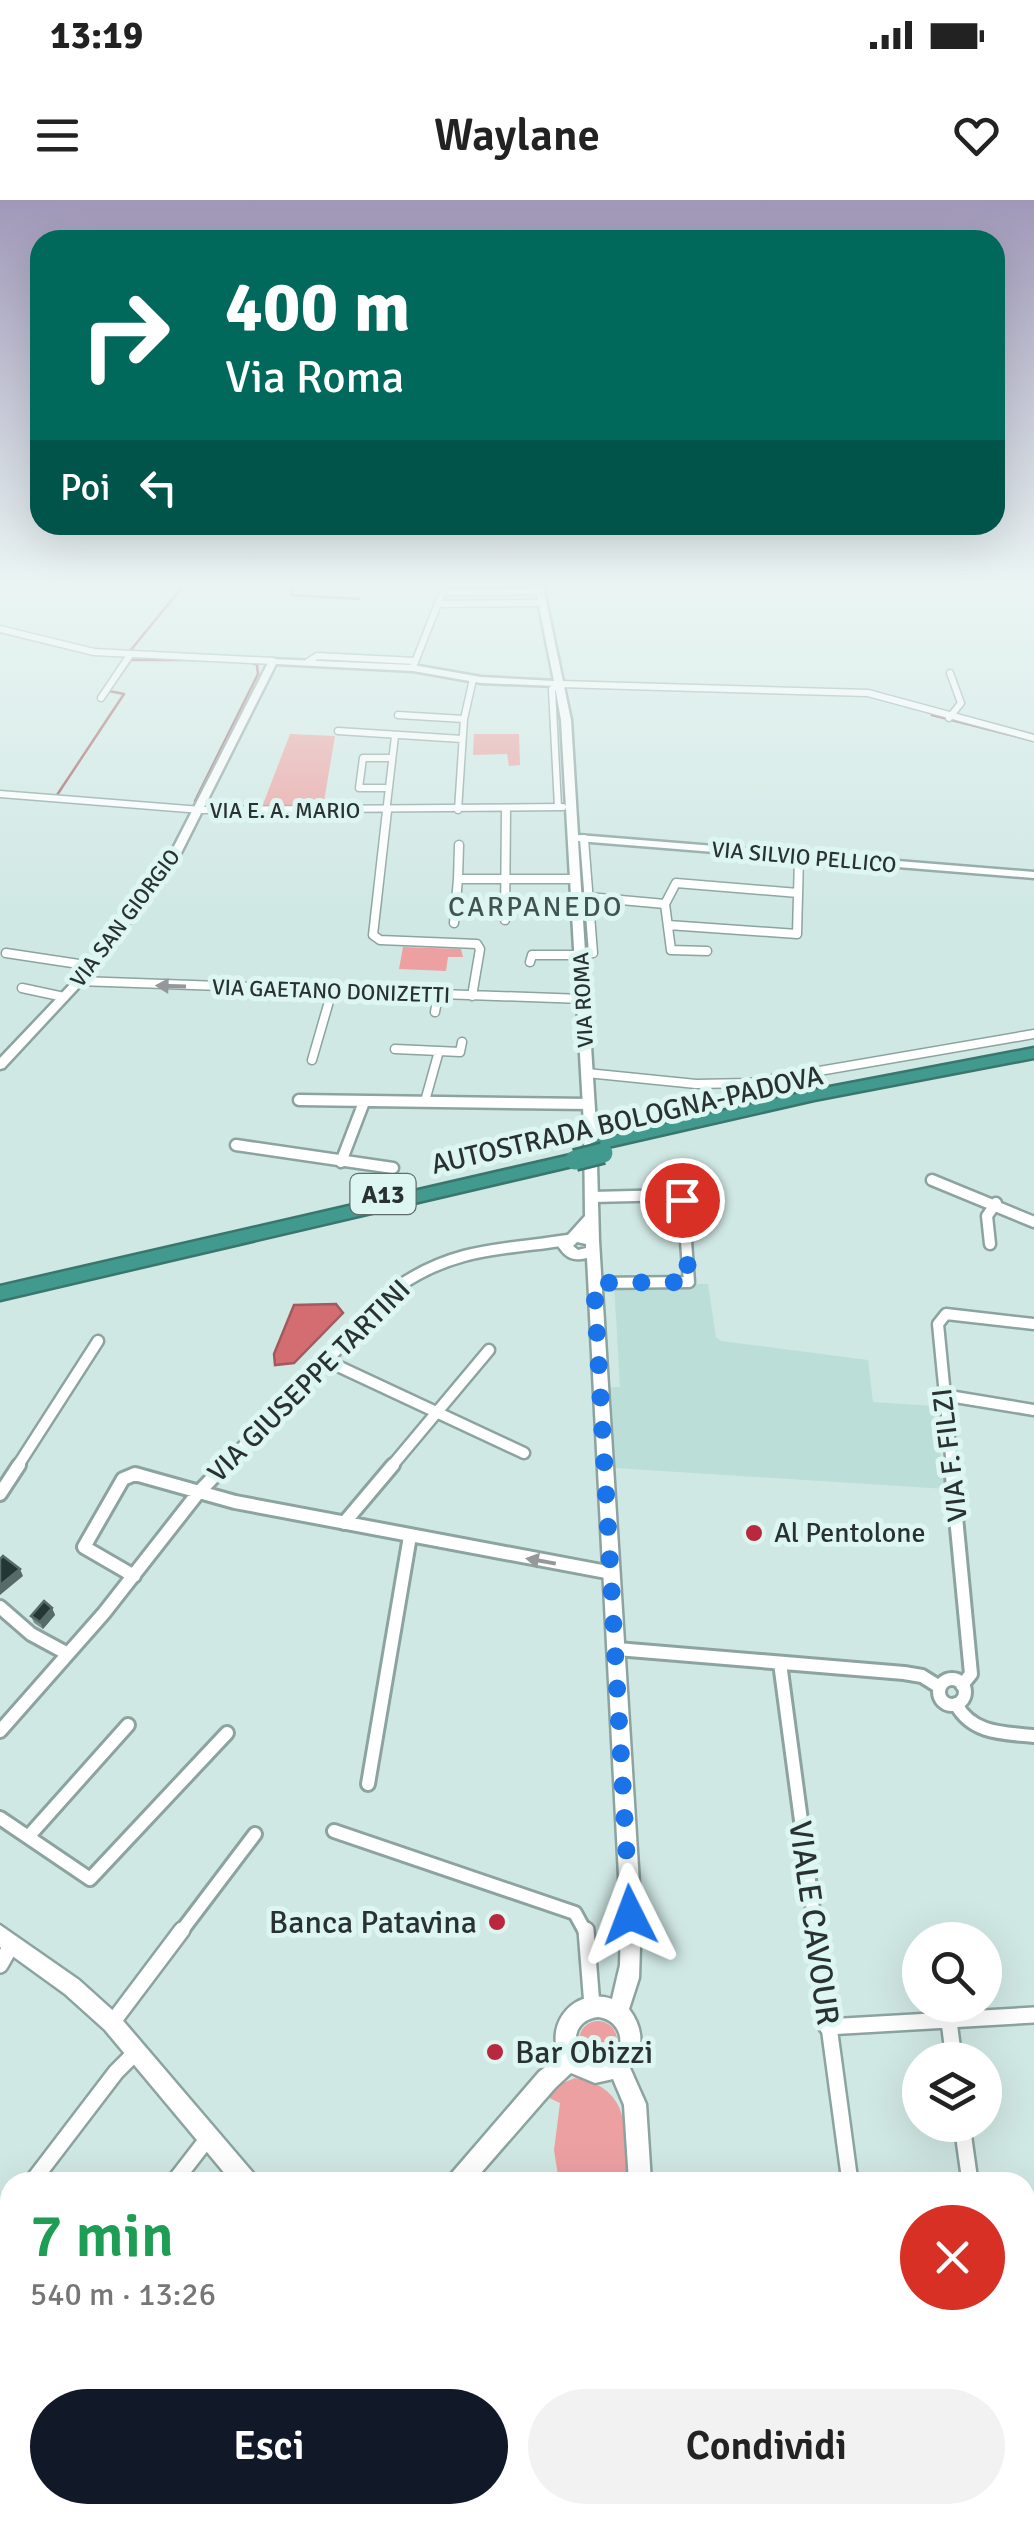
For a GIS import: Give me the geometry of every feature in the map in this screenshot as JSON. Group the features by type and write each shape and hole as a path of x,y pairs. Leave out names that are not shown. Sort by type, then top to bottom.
{"highway":[{"name":"AUTOSTRADA BOLOGNA-PADOVA","path":"602,1149 846,1089 1034,1053"},
{"name":"AUTOSTRADA BOLOGNA-PADOVA","path":"0,1282 573,1155 1034,1062"},
{"name":"AUTOSTRADA BOLOGNA-PADOVA","path":"0,1292 573,1155"}],"main road":[{"name":"VIA SAN GIORGIO","path":"0,1065 92,966 171,863 257,694"},
{"name":"VIA ROMA","path":"561,694 572,807 579,838 576,878 583,896 587,954 583,999 594,1280 631,1952 624,2000 616,2012"},
{"name":"VIA SILVIO PELLICO","path":"579,838 1034,875"},
{"path":"572,1247 592,1217"},
{"path":"572,1247 593,1246"},
{"path":"572,1247 594,1280"},
{"path":"6,1940 112,2022 237,2172"},
{"path":"592,2006 616,2012 624,2019 629,2049 618,2066 594,2072 572,2058 567,2048 567,2026 582,2009 592,2006"},
{"path":"467,2172 531,2097 572,2058"},
{"path":"618,2066 635,2104 639,2172"}],"street":[{"path":"101,698 103,694"},
{"path":"458,810 464,719 470,694"},
{"name":"VIA ROMA","path":"552,694 558,807"},
{"path":"878,694 949,718 1034,738"},
{"path":"949,718 961,703 958,694"},
{"path":"398,716 464,719"},
{"path":"338,731 462,739"},
{"path":"395,736 372,935 380,940 476,944 480,949 472,996"},
{"path":"388,788 360,788 363,758 392,758"},
{"name":"VIA E. A. MARIO","path":"0,794 201,810 572,807"},
{"path":"505,920 506,808"},
{"name":"VIA ROMA","path":"579,838 583,896"},
{"path":"454,923 459,845"},
{"path":"668,924 797,934 799,856"},
{"path":"458,880 576,878"},
{"path":"707,952 671,950 665,904 676,883 798,893"},
{"path":"583,896 665,904"},
{"path":"6,953 92,966"},
{"path":"530,962 532,955 587,954"},
{"name":"VIA GAETANO DONIZETTI","path":"79,981 583,999"},
{"name":"VIA SAN GIORGIO","path":"22,988 64,998"},
{"path":"312,1060 332,991"},
{"path":"435,1012 438,995"},
{"path":"587,1073 728,1085 1034,1034"},
{"path":"394,1049 460,1052 462,1042"},
{"path":"424,1102 439,1051"},
{"path":"299,1100 589,1104"},
{"path":"341,1162 364,1102"},
{"path":"236,1145 393,1168"},
{"path":"932,1180 1034,1222"},
{"path":"592,1197 675,1195 682,1200 689,1282 594,1280"},
{"path":"990,1244 987,1216 996,1204"},
{"name":"VIA GIUSEPPE TARTINI","path":"0,1731 134,1576 198,1494 399,1286 438,1259 483,1248 535,1244 572,1247"},
{"name":"VIA F. FILZI","path":"962,1685 971,1674 938,1324 946,1314 1034,1324"},
{"path":"0,1494 98,1341"},
{"path":"344,1522 489,1350"},
{"path":"327,1360 524,1454"},
{"path":"942,1395 1034,1410"},
{"name":"VIA GIUSEPPE TARTINI","path":"134,1576 84,1548 124,1479 135,1474 198,1494"},
{"path":"198,1494 612,1572"},
{"path":"358,1505 366,1527"},
{"path":"368,1784 410,1536"},
{"path":"0,1607 31,1634 68,1654"},
{"path":"616,1649 922,1676 938,1686 940,1697 956,1704 964,1720 976,1727 1034,1736"},
{"name":"VIALE CAVOUR","path":"780,1663 849,2172"},
{"path":"938,1686 946,1679 962,1685 966,1697 956,1704"},
{"path":"28,1837 128,1725"},
{"path":"0,1818 90,1880 227,1733"},
{"path":"334,1831 575,1913 586,1928 592,2006"},
{"path":"112,2022 255,1834"},
{"path":"0,1965 6,1940"},
{"path":"1002,2018 1034,2016"},
{"path":"827,2027 949,2022 952,2042"},
{"path":"40,2172 116,2072 136,2052"},
{"path":"182,2172 208,2138"},
{"path":"964,2142 969,2172"}],"shaded area":[{"path":"290,734 335,736 323,807 262,807"},
{"path":"474,734 519,734 520,765 509,766 507,754 473,755"},
{"path":"403,947 461,949 463,957 448,957 446,971 399,969"},
{"path":"614,1284 708,1284 716,1337 721,1341 868,1360 873,1402 933,1406 946,1489 615,1468 611,1387 620,1387"},
{"path":"336,1304 343,1313 294,1363 275,1365 274,1354 294,1305"},
{"path":"598,2021 611,2027 617,2040 611,2053 598,2059 585,2053 579,2040 585,2027"},
{"path":"575,2078 608,2092 622,2116 627,2172 557,2172 554,2150 560,2103 545,2096 553,2087"}],"building":[{"path":"3,1556 20,1569 0,1585 0,1559"},
{"path":"44,1601 52,1608 40,1622 31,1616"}],"waterway":[{"path":"57,795 124,694"},
{"path":"195,801 248,694"},
{"path":"932,715 1034,741"}],"place":[{"name":"Al Pentolone","path":"754,1533"},
{"name":"Banca Patavina","path":"497,1922"},
{"name":"Bar Obizzi","path":"495,2052"}],"district":[{"name":"CARPANEDO","path":"536,907"}],"route":[{"path":"630,1915 594,1283 689,1282 682,1200"}]}
